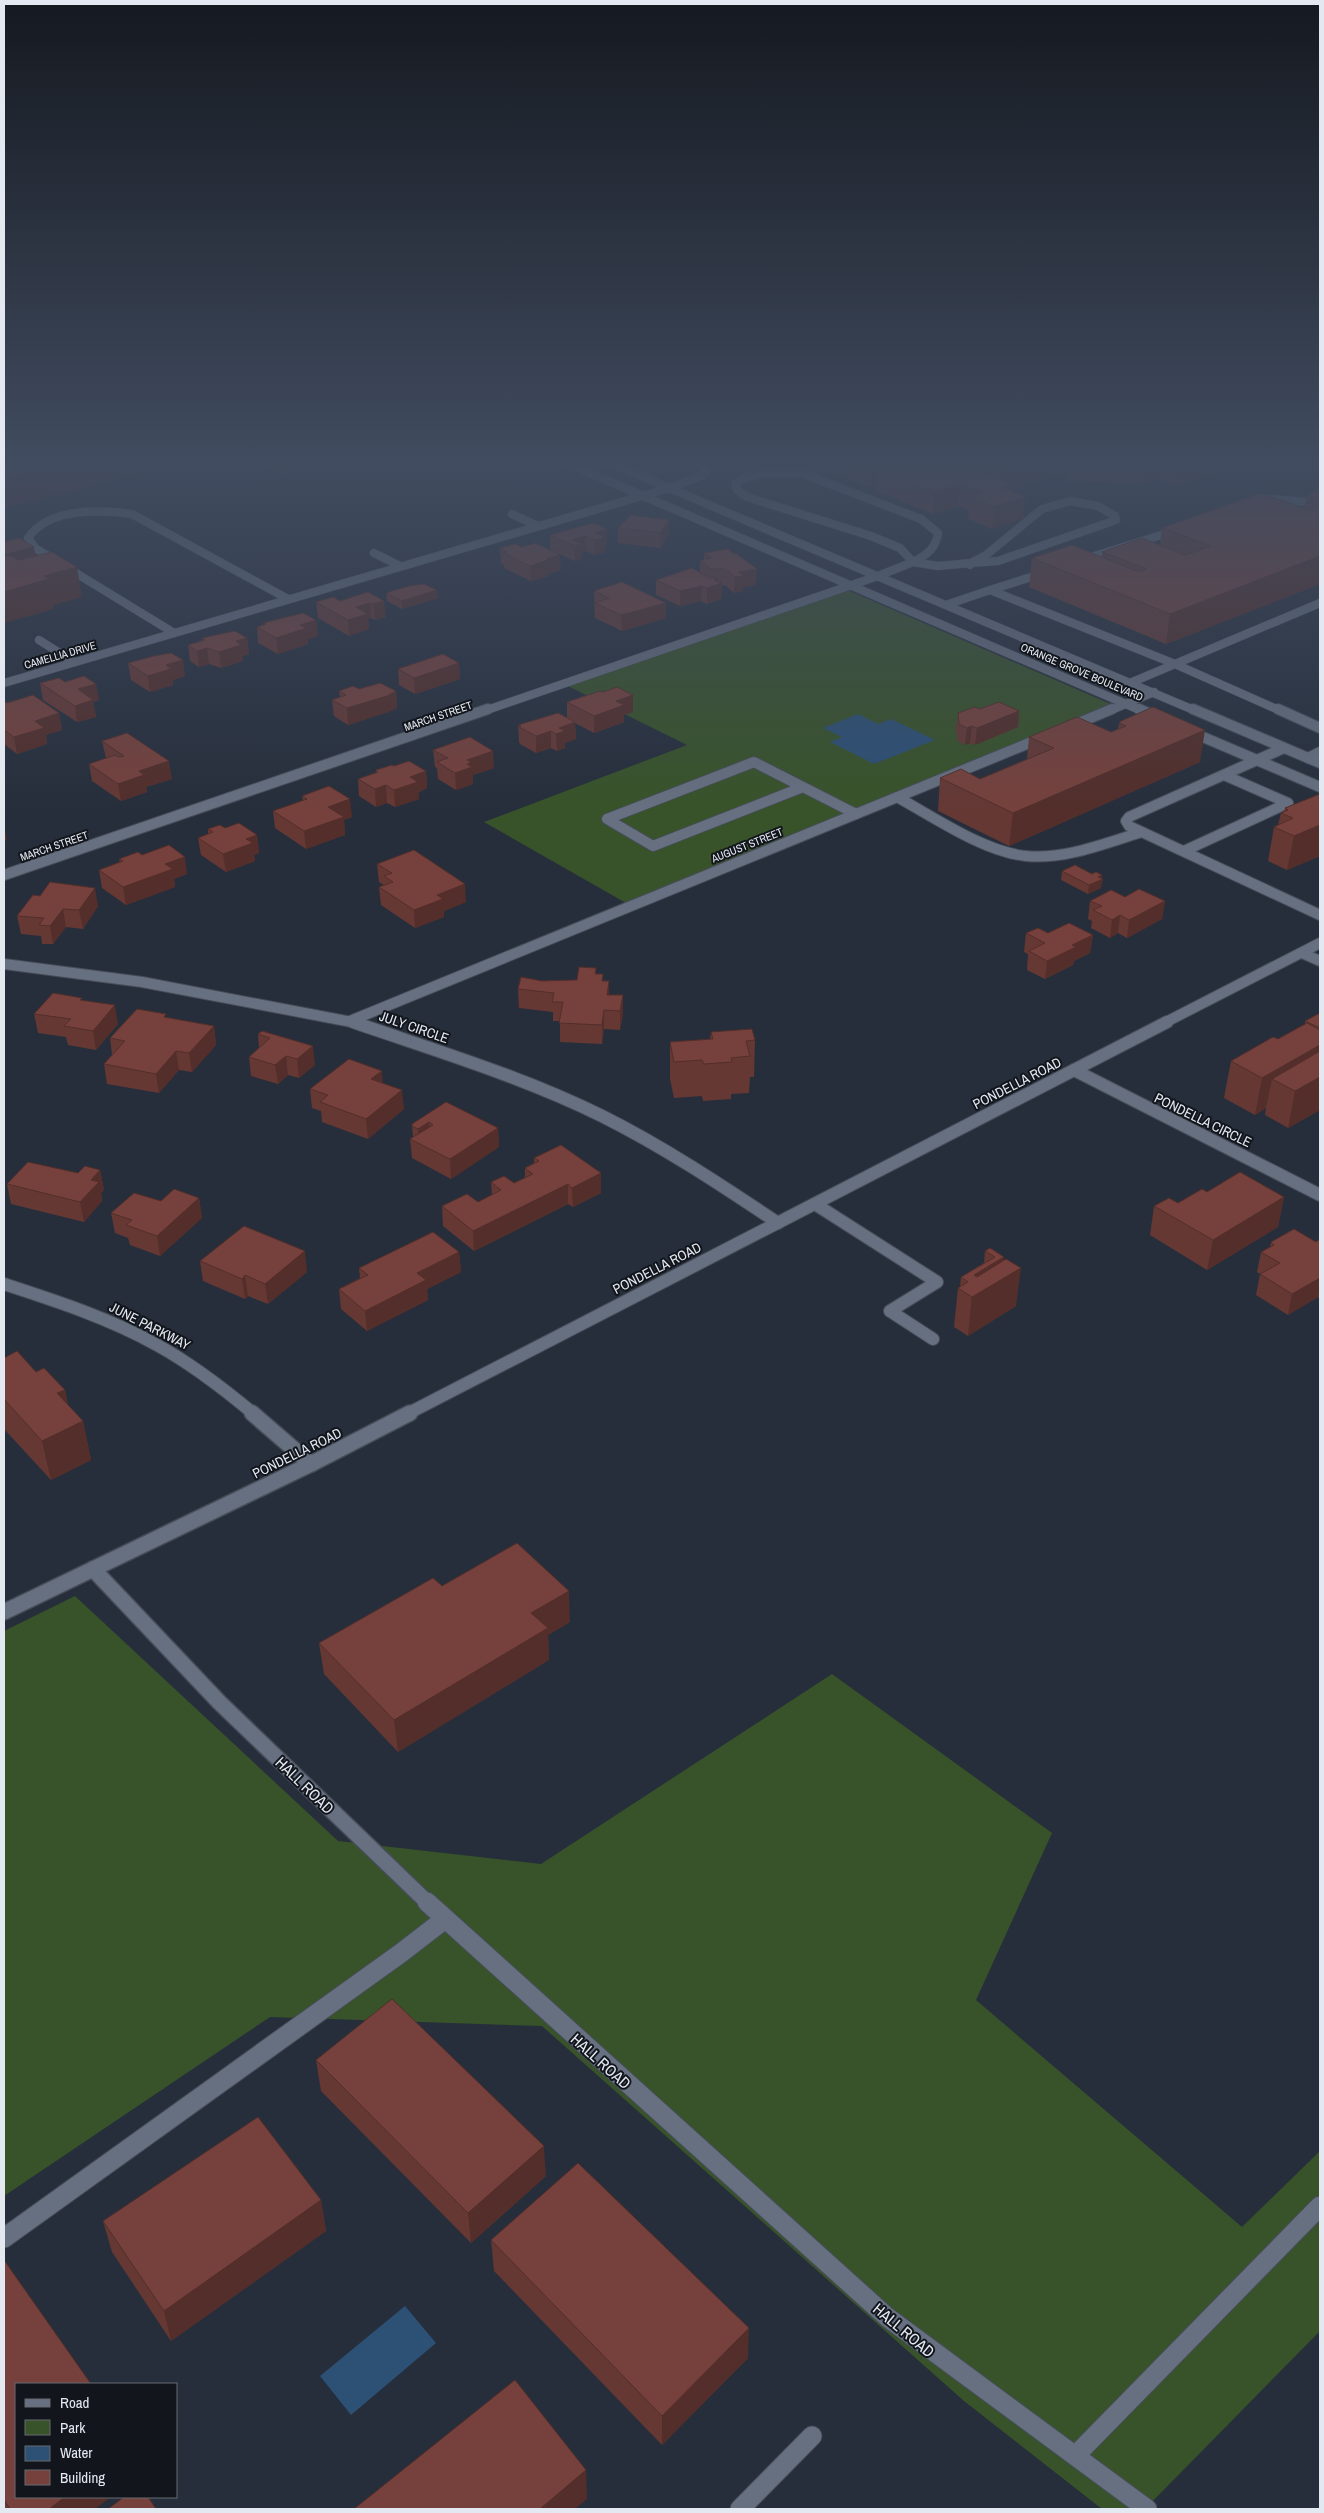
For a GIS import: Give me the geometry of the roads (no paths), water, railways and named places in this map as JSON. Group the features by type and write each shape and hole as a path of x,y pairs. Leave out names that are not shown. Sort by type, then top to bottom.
{"street":[{"path":"83,577 174,632"},
{"path":"248,577 288,599"},
{"name":"CAMELLIA DRIVE","path":"4,683 362,577"},
{"name":"ORANGE GROVE BOULEVARD","path":"834,577 1170,722"},
{"name":"MARCH STREET","path":"4,875 874,577"},
{"name":"ORANGE GROVE BOULEVARD","path":"881,577 1320,763"},
{"path":"946,605 1029,577"},
{"path":"990,590 1175,664 1320,728"},
{"path":"1130,682 1320,603"},
{"path":"39,640 74,662"},
{"name":"AUGUST STREET","path":"350,1022 1154,692"},
{"path":"1179,726 1320,787"},
{"path":"1284,748 1129,817 1126,821 1129,826 1320,915"},
{"path":"1308,758 1320,752"},
{"path":"803,787 653,846 607,819 754,762 856,814"},
{"path":"1184,851 1288,803 1224,775"},
{"path":"897,797 999,850 1024,856 1074,851 1142,832"},
{"name":"PONDELLA ROAD","path":"4,1612 311,1464 1320,943"},
{"path":"1302,953 1320,961"},
{"name":"JULY CIRCLE","path":"4,964 142,982 350,1022 487,1068 602,1116 690,1165 778,1223"},
{"name":"PONDELLA CIRCLE","path":"1074,1070 1320,1195"},
{"path":"815,1204 937,1282 890,1311 933,1339"},
{"name":"JUNE PARKWAY","path":"4,1284 80,1310 137,1335 177,1356 253,1411 311,1464"},
{"name":"HALL ROAD","path":"93,1569 219,1702 445,1919 887,2317 941,2361 1076,2455 1148,2509"},
{"path":"4,2238 393,1959 445,1919"},
{"path":"1076,2455 1320,2206"},
{"path":"740,2509 812,2436"}],"water":[{"path":"858,714 878,724 891,719 935,740 874,764 830,742 842,737 823,728"},
{"path":"405,2306 436,2343 351,2415 320,2376"}]}
